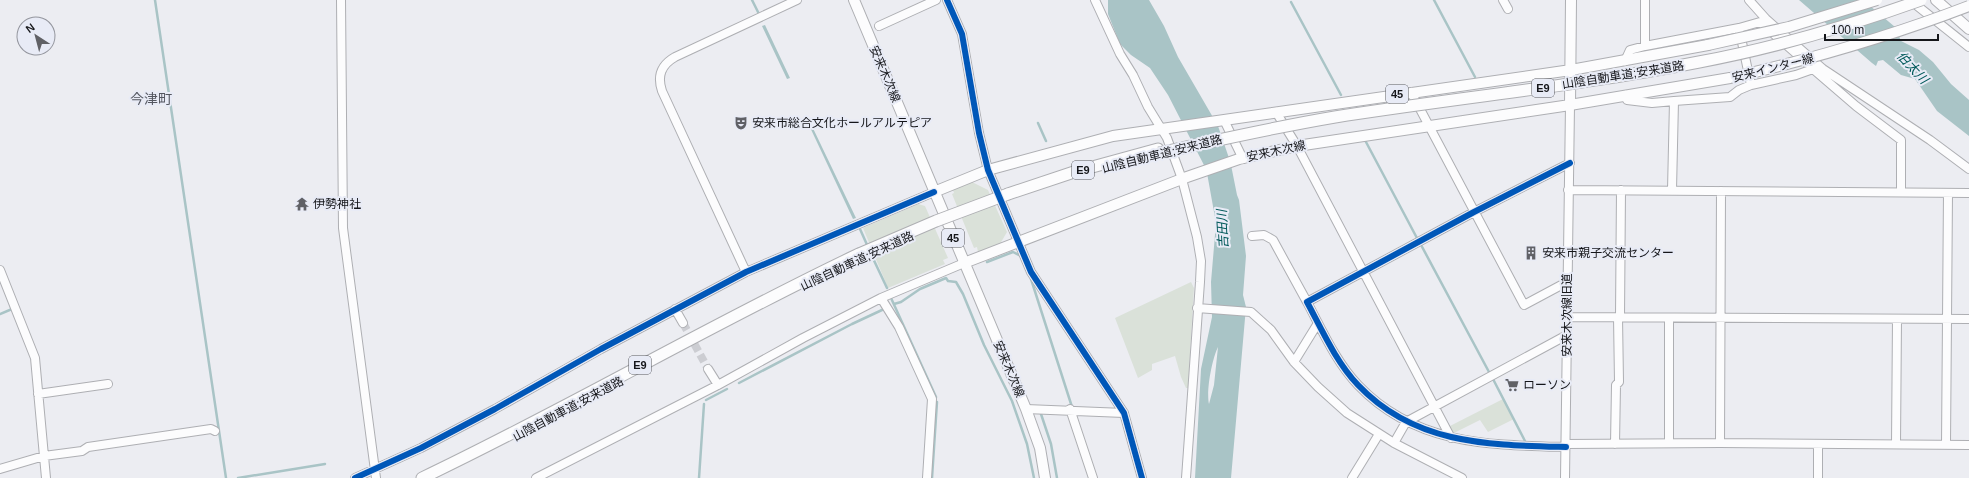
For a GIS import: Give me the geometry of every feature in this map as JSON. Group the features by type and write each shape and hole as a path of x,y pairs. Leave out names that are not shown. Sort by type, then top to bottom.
{"highway":[{"name":"山陰自動車道;安来道路","path":"422,478 502,438 786,288 936,221 1074,172 1246,129 1336,113 1524,87 1698,58 1806,33 1909,0"},
{"name":"山陰自動車道;安来道路","path":"1158,151 1329,118 1510,93 1699,62 1808,36 1921,0"},
{"name":"山陰自動車道;安来道路","path":"433,478 505,443 781,296 860,256"}],"main road":[{"name":"安来木次線","path":"854,0 1026,409 1040,448 1045,478"},
{"path":"1570,105 1571,0"},
{"path":"1571,70 1708,45 1789,27 1877,0"},
{"path":"1936,0 1968,26"},
{"name":"安来インター線","path":"1570,105 1730,78 1814,58 1869,42 1969,6"},
{"name":"45","path":"934,192 988,170 1077,144 1113,136 1571,70"},
{"name":"安来木次線","path":"964,263 1184,178 1241,159 1297,146 1570,105"}],"street":[{"path":"341,0 343,228 376,474"},
{"path":"746,272 662,91 660,76 665,63 675,56 797,0"},
{"path":"879,26 936,0"},
{"path":"947,0 962,34 979,133 988,170 1035,280 1124,412 1142,478"},
{"path":"1095,0 1120,54 1163,128 1184,178 1200,250 1200,282 1186,478"},
{"path":"1503,0 1508,9"},
{"path":"1645,0 1645,46"},
{"path":"1749,0 1763,20 1856,106 1901,140 1901,192"},
{"path":"1909,0 1969,47"},
{"path":"1625,61 1630,50 1739,28 1763,20"},
{"path":"1739,28 1751,85"},
{"path":"1624,96 1627,100 1652,103 1730,97 1739,90 1751,85 1818,70 1924,136 1969,169"},
{"path":"1412,92 1430,126 1435,140 1524,305 1567,282"},
{"path":"1672,190 1674,101"},
{"name":"安来木次線旧道","path":"1565,478 1570,105"},
{"path":"1276,112 1297,146 1435,405 1451,438"},
{"path":"1223,120 1241,159"},
{"path":"1307,302 1474,212 1570,163"},
{"path":"1568,190 1969,193"},
{"path":"1615,444 1616,385 1619,382 1621,190"},
{"path":"1720,443 1721,191"},
{"path":"355,478 376,474 601,349 746,272 934,192"},
{"path":"1946,445 1948,193"},
{"path":"1252,236 1264,235 1273,240 1337,357 1357,384 1375,401 1406,422 1451,438 1500,446 1669,443 1969,445"},
{"path":"536,478 718,385 803,338 881,298 964,263"},
{"path":"0,270 35,358 46,478"},
{"path":"881,298 899,327 932,399 927,478"},
{"path":"1198,308 1251,312 1271,330 1294,362 1318,387 1347,413 1394,444 1452,476 1462,478"},
{"path":"675,309 683,323"},
{"path":"1567,317 1720,319 1846,317 1897,319 1969,318"},
{"path":"1669,318 1669,443"},
{"path":"1896,444 1897,319"},
{"path":"1294,362 1318,323"},
{"path":"1394,444 1406,422 1435,405 1567,336"},
{"path":"708,369 718,385"},
{"path":"38,394 108,384"},
{"path":"1026,409 1070,409 1124,412"},
{"path":"1070,409 1093,478"},
{"path":"0,469 44,456 211,429 215,431"},
{"path":"1352,478 1379,434"},
{"path":"1818,444 1818,478"}],"shaded area":[{"path":"972,182 988,190 1007,232 1000,244 978,252 977,247 974,248 952,194 954,193 953,190"},
{"path":"918,204 925,206 948,258 943,260 945,264 888,288 863,228"},
{"path":"1191,282 1194,288 1188,388 1186,388 1181,377 1175,356 1152,364 1152,370 1138,378 1115,318"},
{"path":"1503,399 1514,419 1488,432 1480,420 1452,434 1448,427"}],"water":[{"path":"1108,0 1149,0 1164,26 1178,57 1218,126 1230,161 1206,169 1168,95 1150,68 1131,55 1120,44 1108,14"},
{"name":"伯太川","path":"1799,0 1863,0 1895,27 1901,41 1919,50 1933,62 1951,84 1969,100 1969,136 1937,111 1915,79 1901,75 1883,60 1878,61 1876,66"},
{"path":"765,25 790,78 787,79 762,26"},
{"path":"810,122 856,218 853,219 808,123"},
{"name":"吉田川","path":"1231,165 1239,200 1246,256 1243,295 1246,307 1231,478 1195,478 1201,369 1212,317 1211,282 1216,223 1207,173","holes":["1218,347 1214,385 1209,404 1208,391 1210,375"]}],"waterway":[{"path":"155,0 226,478"},
{"path":"752,0 758,12"},
{"path":"1434,0 1475,77"},
{"path":"1291,2 1341,95"},
{"path":"1038,123 1046,141"},
{"path":"1366,142 1418,240"},
{"path":"860,229 868,247"},
{"path":"1420,243 1489,372"},
{"path":"870,252 887,288"},
{"path":"987,262 1013,252 1021,256"},
{"path":"894,304 901,302 920,289 946,278 948,281 956,282 963,294 984,345 1012,401 1027,444 1034,478"},
{"path":"1031,279 1072,407"},
{"path":"891,298 936,397"},
{"path":"0,314 12,309 11,307"},
{"path":"739,383 882,310"},
{"path":"1493,379 1526,443"},
{"path":"706,400 727,389"},
{"path":"932,478 937,402"},
{"path":"699,478 704,404"},
{"path":"1041,414 1051,444 1057,478"},
{"path":"238,478 325,464"}],"tunnel":[{"path":"683,323 708,369"}],"cycle path":[{"path":"947,0 962,34 979,133 988,170 1031,272 1124,413 1142,478"},
{"path":"1566,447 1509,445 1454,438 1404,420 1380,405 1350,376 1330,345 1307,302 1474,212 1570,163"},
{"path":"355,478 421,448 495,409 601,349 746,272 934,192"}],"place":[{"name":"安来市総合文化ホールアルテピア","path":"741,123"},
{"name":"伊勢神社","path":"302,204"},
{"name":"安来市親子交流センター","path":"1531,253"},
{"name":"ローソン","path":"1512,385"}],"district":[{"name":"今津町","path":"151,99"}]}
